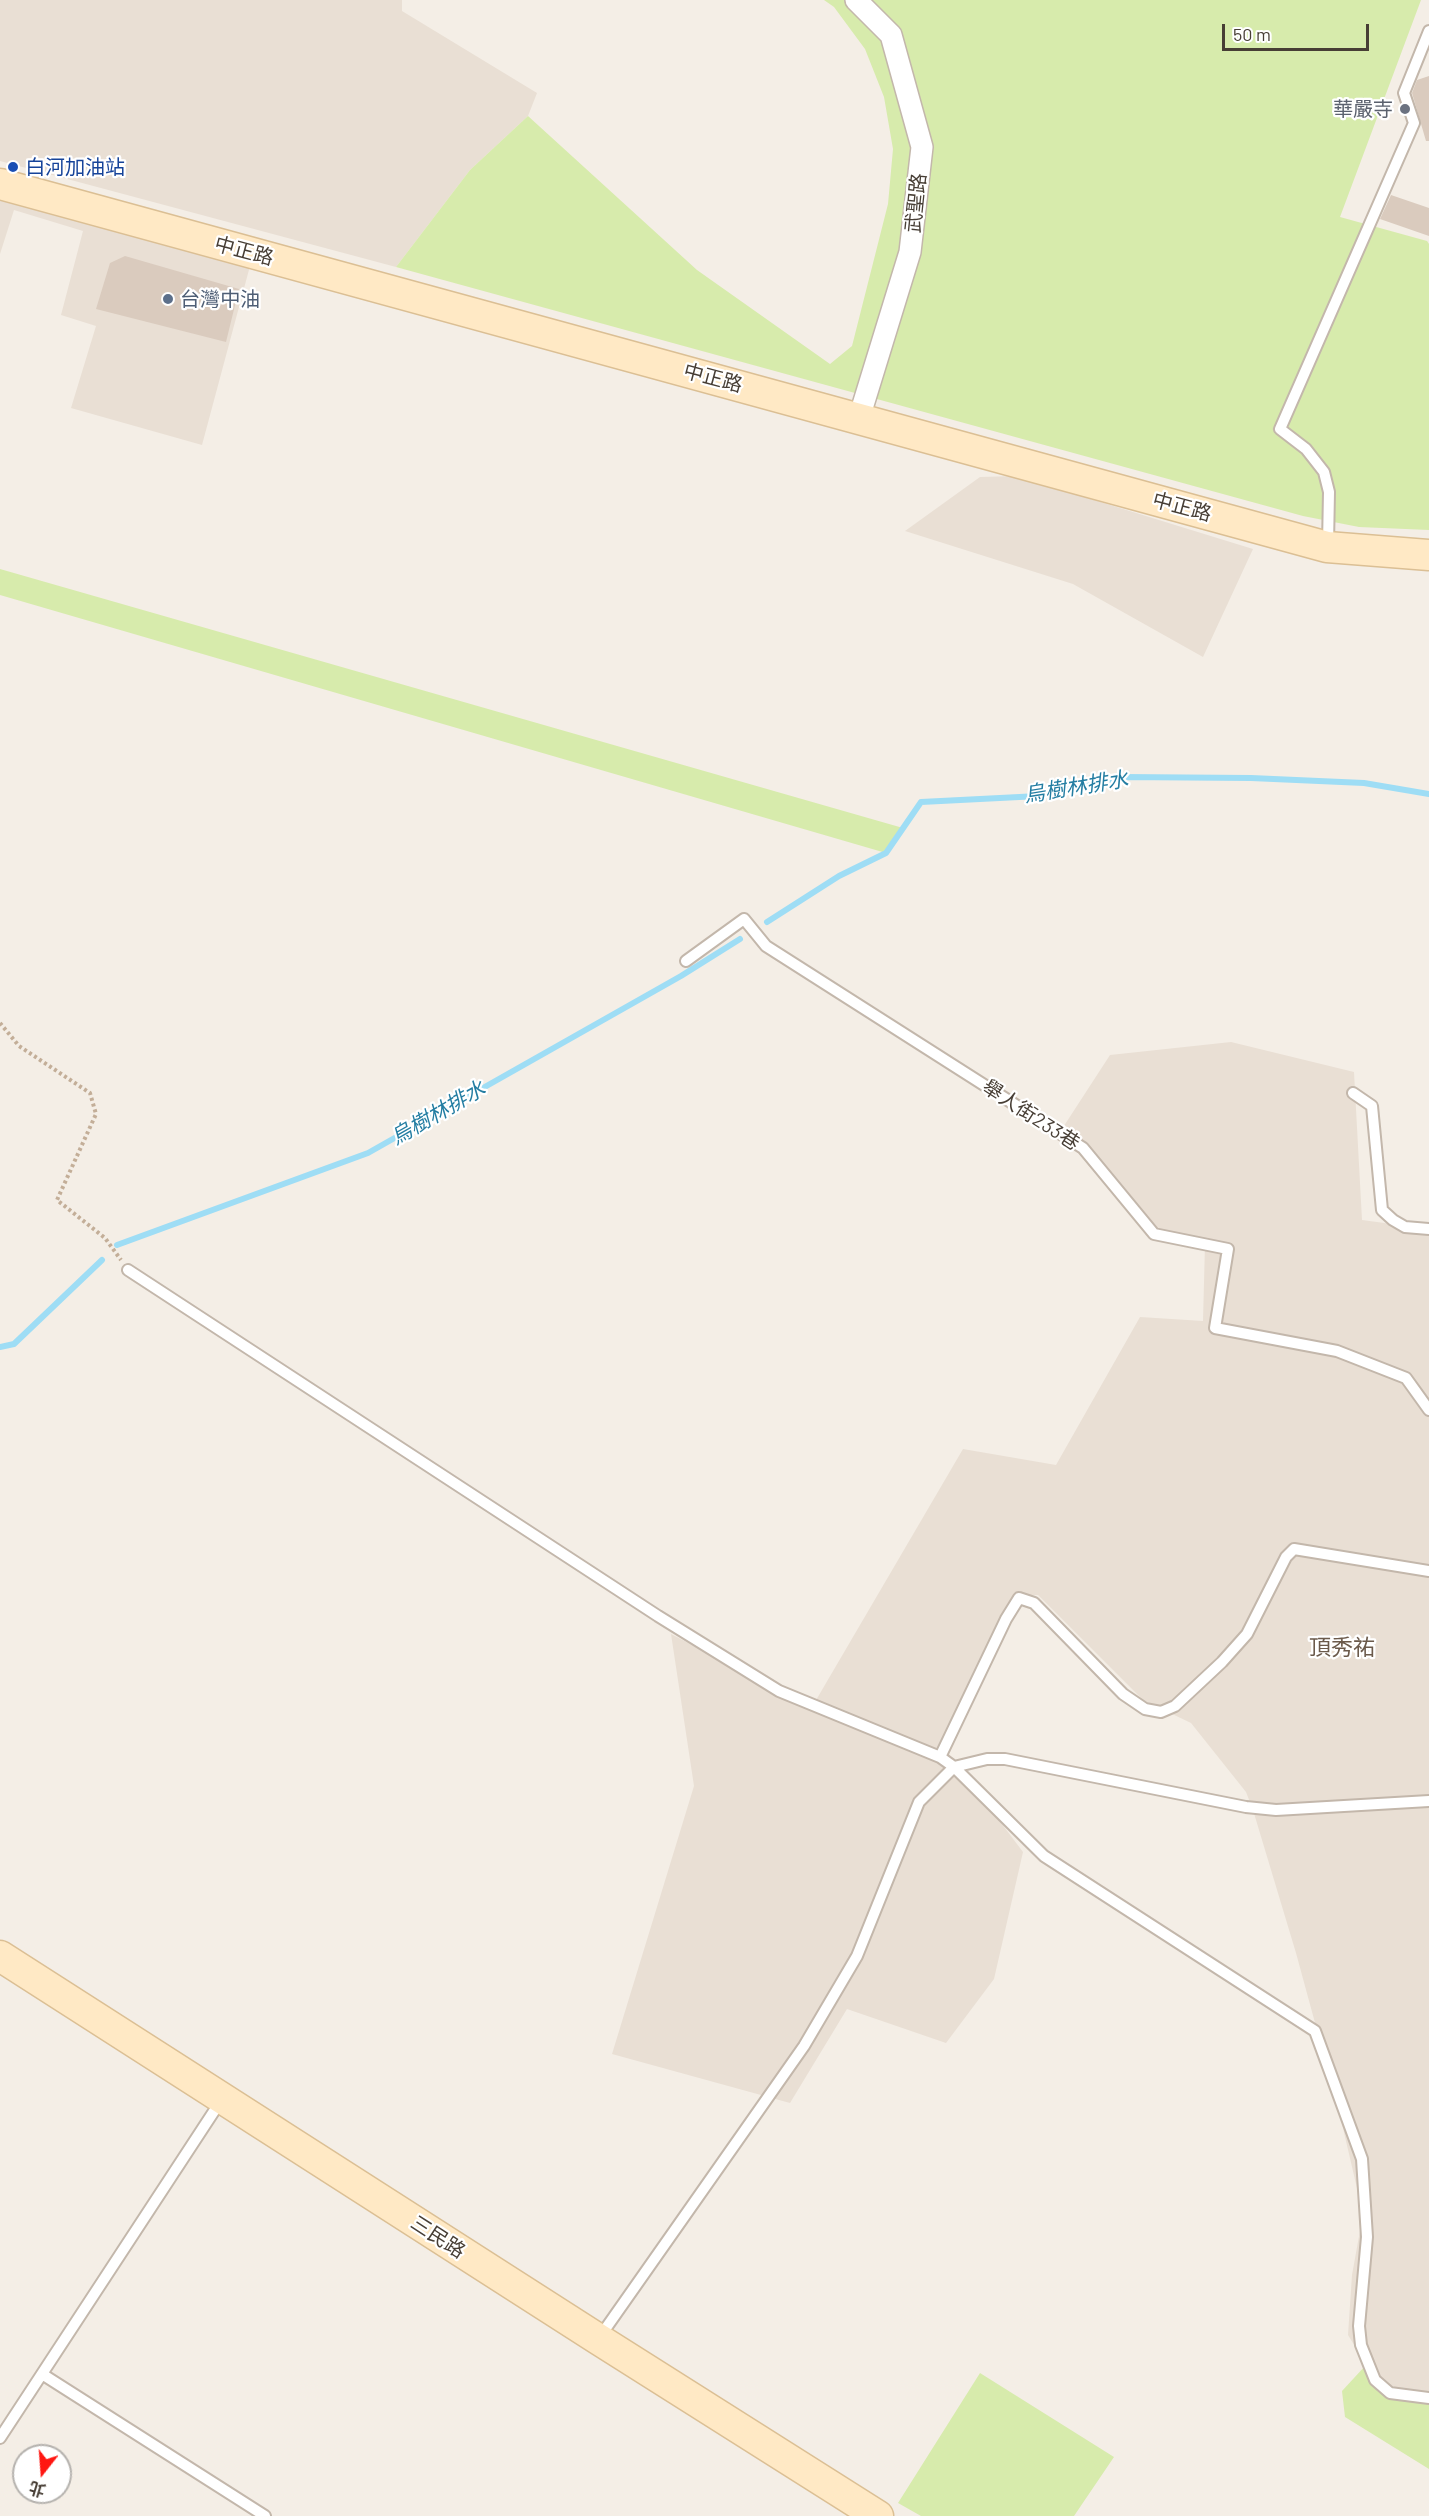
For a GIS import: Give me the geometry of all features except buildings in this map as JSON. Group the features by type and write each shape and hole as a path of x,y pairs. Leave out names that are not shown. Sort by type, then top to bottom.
{"main road":[{"name":"中正路","path":"0,184 1328,548 1429,555"},
{"name":"三民路","path":"0,1956 878,2516"}],"street":[{"name":"武聖路","path":"856,0 891,35 922,147 910,252 859,418"}],"lane":[{"path":"1328,548 1329,492 1324,472 1306,449 1280,429 1414,123 1404,93 1429,31"},
{"name":"舉人街233巷","path":"686,961 744,919 766,946 1083,1148 1154,1234 1228,1250 1215,1328 1337,1351 1406,1378 1429,1410"},
{"path":"1353,1093 1372,1106 1382,1210 1393,1221 1405,1227 1429,1228"},
{"path":"128,1270 658,1616 778,1691 940,1758 954,1767 1044,1856 1315,2031 1362,2159 1367,2237 1359,2326 1361,2345 1375,2380 1390,2393 1429,2398"},
{"path":"940,1758 1006,1619 1019,1598 1034,1603 1123,1694 1145,1709 1161,1712 1175,1706 1222,1662 1247,1634 1286,1557 1294,1549 1429,1571"},
{"path":"598,2339 804,2046 856,1956 919,1802 954,1767 987,1759 1005,1759 1246,1807 1276,1810 1429,1801"},
{"path":"0,2438 222,2099"},
{"path":"42,2374 266,2516"}],"path":[{"path":"0,1023 19,1046 90,1093 96,1114 57,1200 105,1238 128,1270"}],"shaded area":[{"path":"0,0 402,0 402,11 537,93 528,116 470,170 396,267 0,161"},
{"path":"0,198 250,266 202,445 71,408 96,326 61,315 83,231 14,210 0,254"},
{"path":"1016,476 1253,549 1203,657 1073,584 905,531 980,477"},
{"path":"1231,1042 1354,1072 1362,1220 1429,1229 1429,2400 1385,2395 1348,2335 1352,2275 1363,2214 1339,2111 1296,1953 1246,1792 1191,1723 1143,1700 1038,1595 1021,1595 949,1754 1023,1852 994,1979 946,2043 847,2009 790,2103 612,2054 694,1786 671,1634 812,1707 963,1449 1056,1465 1140,1317 1203,1321 1205,1244 1151,1239 1060,1132 1110,1055"}],"green space":[{"path":"824,0 1421,0 1340,217 1427,241 1429,244 1429,530 1359,527 1303,516 396,267 470,170 528,116 697,270 830,364 852,346 888,204 893,149 884,97 865,49 834,7"},
{"path":"0,569 903,828 886,853 0,595"},
{"path":"1366,2365 1385,2395 1429,2400 1429,2469 1345,2417 1342,2391"},
{"path":"980,2373 1114,2457 1074,2516 921,2516 898,2503"}],"waterway":[{"name":"烏樹林排水","path":"767,922 839,876 886,853 921,802 1039,796 1123,777 1251,778 1364,783 1429,794"},
{"name":"烏樹林排水","path":"117,1245 368,1153 681,976 740,939"},
{"name":"烏樹林排水","path":"0,1347 14,1344 102,1260"}],"place":[{"name":"華嚴寺","path":"1405,109"},
{"name":"白河加油站","path":"13,167"},
{"name":"台灣中油","path":"168,299"}],"district":[{"name":"頂秀祐","path":"1342,1648"}]}
